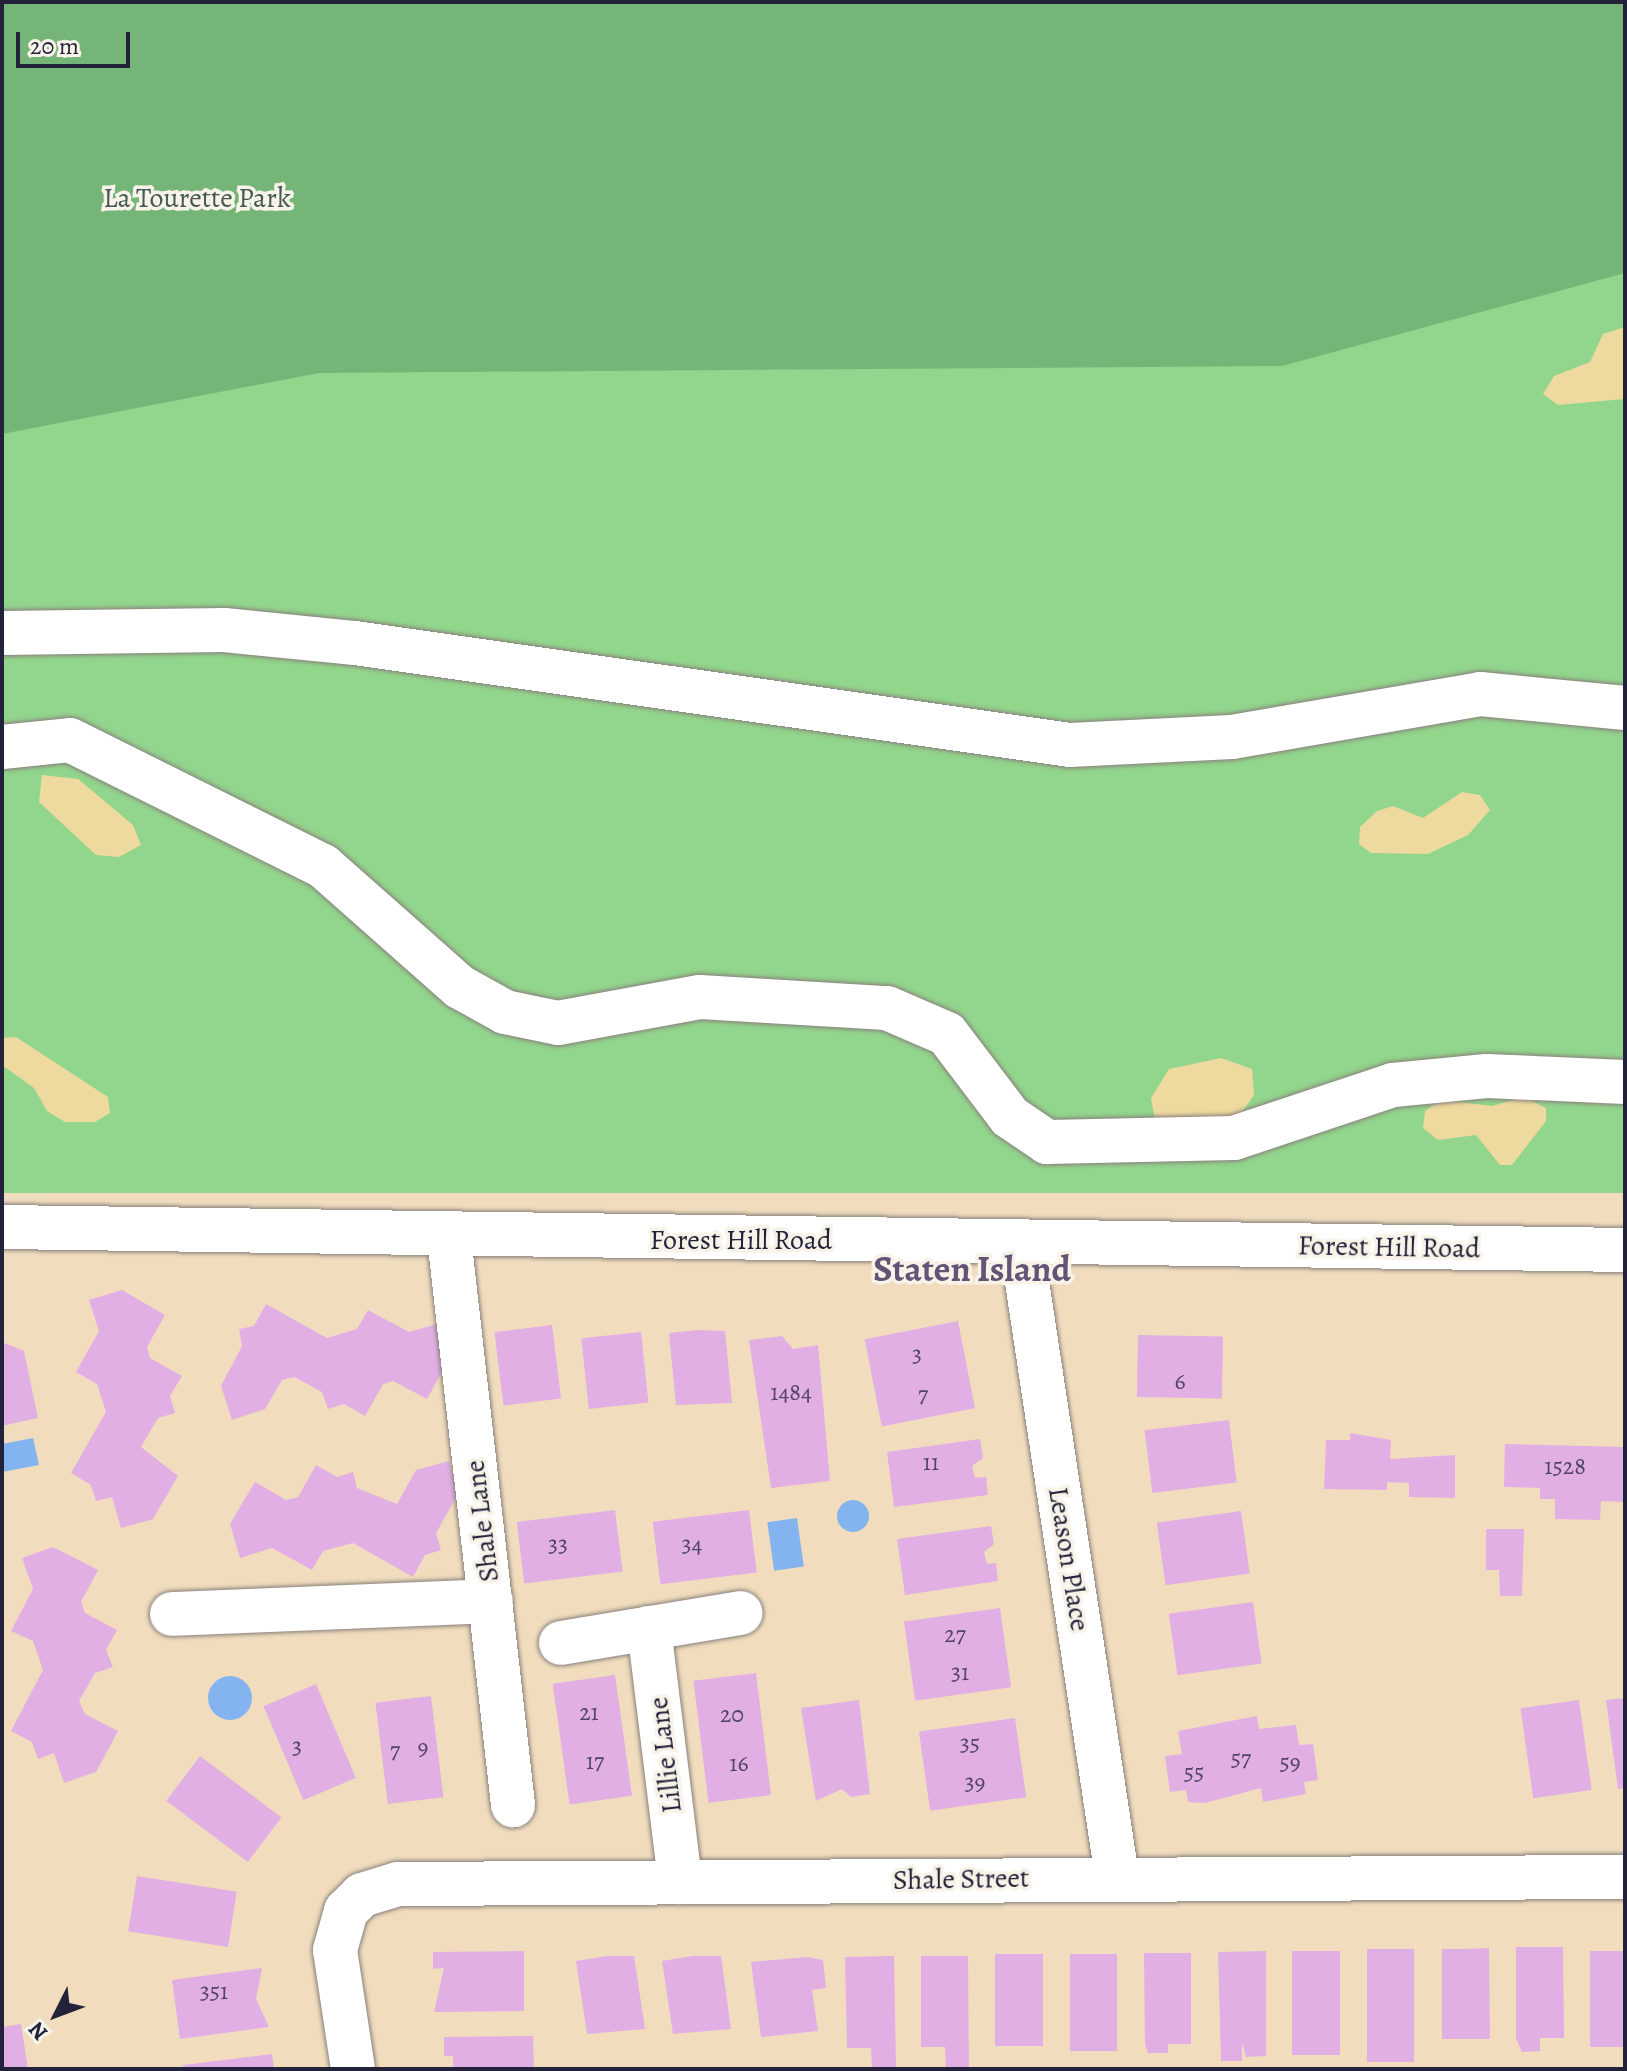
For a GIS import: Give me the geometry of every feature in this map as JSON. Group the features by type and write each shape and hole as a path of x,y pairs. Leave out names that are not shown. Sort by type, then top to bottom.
{"street":[{"path":"2,633 224,630 355,643 1070,745 1232,737 1480,694 1625,708"},
{"path":"2,747 70,740 323,866 460,987 505,1012 558,1023 700,997 887,1008 947,1034 1010,1117 1047,1142 1234,1138 1393,1085 1487,1076 1625,1082"},
{"name":"Forest Hill Road","path":"2,1227 449,1237 1625,1250"},
{"name":"Shale Lane","path":"449,1237 513,1805"},
{"name":"Leason Place","path":"1021,1242 1117,1877"},
{"path":"172,1614 491,1601"},
{"path":"561,1643 741,1613"},
{"name":"Lillie Lane","path":"649,1628 680,1882"},
{"name":"Shale Street","path":"353,2069 335,1950 346,1911 362,1895 398,1884 1117,1877 1344,1884 1625,1877"}],"green space":[{"path":"2,2 1625,2 1625,1193 2,1193"},
{"name":"La Tourette Park","path":"2,2 1625,2 1625,273 1282,366 319,373 2,434"}],"sand":[{"path":"1625,327 1624,399 1558,405 1543,394 1554,376 1590,362 1603,334"},
{"path":"42,775 78,779 133,825 141,845 119,857 96,855 39,802"},
{"path":"1462,792 1480,795 1490,810 1468,835 1428,854 1371,853 1359,844 1360,827 1377,811 1393,806 1423,818"},
{"path":"16,1037 108,1097 110,1113 95,1122 65,1122 47,1111 34,1088 2,1065 2,1038"},
{"path":"1221,1058 1252,1069 1254,1095 1238,1118 1155,1120 1151,1098 1169,1069"},
{"path":"1524,1097 1546,1108 1546,1121 1512,1165 1500,1165 1476,1135 1438,1140 1423,1128 1425,1111 1441,1100 1492,1106"}],"water":[{"path":"33,1438 39,1465 2,1472 2,1444"},
{"path":"853,1500 864,1505 869,1516 864,1527 853,1532 842,1527 837,1516 842,1505"},
{"path":"797,1518 804,1567 774,1571 767,1522"},
{"path":"230,1676 245,1683 252,1698 245,1713 230,1720 215,1713 208,1698 215,1683"}],"building":[{"path":"122,1290 165,1315 147,1347 150,1358 182,1376 170,1396 175,1413 158,1418 141,1447 178,1476 153,1519 121,1528 112,1497 96,1501 91,1485 71,1473 106,1412 97,1384 76,1372 99,1331 89,1300"},
{"path":"266,1304 327,1338 357,1329 368,1310 409,1332 441,1323 450,1357 427,1399 393,1381 383,1384 365,1416 344,1404 328,1409 322,1392 294,1377 282,1380 265,1409 232,1420 221,1386 242,1346 239,1329 254,1326"},
{"path":"958,1321 975,1408 882,1426 865,1339"},
{"path":"552,1325 561,1398 503,1406 494,1332"},
{"path":"725,1331 732,1403 676,1405 669,1333"},
{"path":"641,1332 648,1403 589,1409 581,1338"},
{"path":"1138,1335 1223,1336 1222,1398 1137,1397"},
{"path":"782,1336 793,1349 818,1345 830,1481 771,1488 749,1340"},
{"path":"2,1342 24,1351 38,1418 2,1426"},
{"path":"1229,1420 1237,1483 1152,1493 1145,1430"},
{"path":"1350,1433 1391,1440 1390,1459 1455,1455 1455,1498 1409,1497 1409,1483 1387,1482 1387,1490 1324,1489 1326,1440 1350,1440"},
{"path":"980,1439 983,1458 972,1466 975,1478 986,1477 988,1495 894,1507 887,1452"},
{"path":"1505,1444 1625,1447 1625,1502 1601,1501 1600,1520 1555,1519 1555,1499 1540,1499 1540,1488 1504,1487"},
{"path":"449,1461 458,1494 436,1533 441,1550 425,1555 413,1577 353,1543 323,1551 312,1570 272,1548 240,1558 230,1524 255,1482 286,1500 298,1497 316,1465 337,1477 353,1472 357,1488 397,1504 416,1470"},
{"path":"615,1510 623,1572 524,1584 517,1522"},
{"path":"749,1510 757,1573 660,1584 653,1522"},
{"path":"1241,1511 1250,1573 1166,1585 1157,1523"},
{"path":"991,1526 994,1544 984,1552 987,1564 996,1563 998,1581 905,1595 897,1539"},
{"path":"1486,1529 1524,1529 1522,1596 1500,1596 1499,1570 1486,1570"},
{"path":"53,1547 98,1570 81,1602 85,1613 117,1630 106,1650 113,1667 95,1673 79,1701 85,1714 118,1731 96,1772 64,1783 54,1753 38,1759 32,1742 11,1731 43,1670 33,1641 11,1631 33,1589 22,1558"},
{"path":"1253,1602 1262,1663 1177,1675 1169,1614"},
{"path":"1000,1608 1011,1687 915,1701 904,1621"},
{"path":"756,1673 771,1795 708,1803 693,1681"},
{"path":"615,1675 632,1796 570,1805 553,1684"},
{"path":"316,1684 356,1778 303,1800 264,1706"},
{"path":"431,1696 443,1797 388,1804 375,1703"},
{"path":"1625,1698 1625,1788 1618,1789 1606,1700"},
{"path":"859,1700 870,1794 851,1797 842,1789 816,1801 801,1708"},
{"path":"1579,1700 1592,1790 1533,1798 1521,1708"},
{"path":"1257,1716 1259,1729 1296,1725 1299,1745 1313,1744 1318,1780 1304,1782 1306,1794 1263,1802 1261,1788 1205,1803 1188,1802 1186,1790 1170,1792 1165,1756 1182,1754 1178,1731"},
{"path":"1015,1718 1026,1797 930,1811 919,1731"},
{"path":"200,1756 281,1817 248,1862 166,1801"},
{"path":"137,1876 237,1892 228,1947 128,1931"},
{"path":"1516,1947 1563,1947 1564,2038 1540,2038 1540,2051 1522,2052 1516,2039"},
{"path":"1489,1948 1490,2039 1442,2039 1442,1949"},
{"path":"1367,1949 1414,1949 1414,2062 1367,2062"},
{"path":"524,1951 524,2011 434,2012 444,1968 433,1969 433,1952"},
{"path":"1266,1951 1266,2056 1246,2057 1242,2042 1242,2061 1221,2061 1218,1952"},
{"path":"1292,1951 1340,1951 1340,2055 1292,2055"},
{"path":"1590,1951 1625,1951 1625,2047 1590,2047"},
{"path":"1144,1953 1191,1953 1191,2044 1168,2044 1168,2053 1148,2053 1145,2043"},
{"path":"995,1954 1043,1954 1043,2046 995,2046"},
{"path":"1070,1954 1117,1954 1117,2051 1070,2051"},
{"path":"634,1956 645,2029 587,2034 576,1961"},
{"path":"721,1956 731,2029 673,2034 662,1961"},
{"path":"894,1956 896,2069 872,2069 871,2048 847,2048 845,1957"},
{"path":"921,1956 968,1956 969,2069 946,2069 945,2047 921,2047"},
{"path":"808,1957 823,1960 826,1988 812,1990 818,2031 761,2037 751,1962"},
{"path":"262,1968 256,1999 269,2027 180,2039 172,1980"},
{"path":"21,2024 28,2069 2,2069 2,2027"},
{"path":"533,2036 534,2069 453,2069 453,2056 444,2056 444,2037"},
{"path":"272,2054 274,2069 184,2069 183,2065"}],"district":[{"name":"Staten Island","path":"972,1269"}]}
